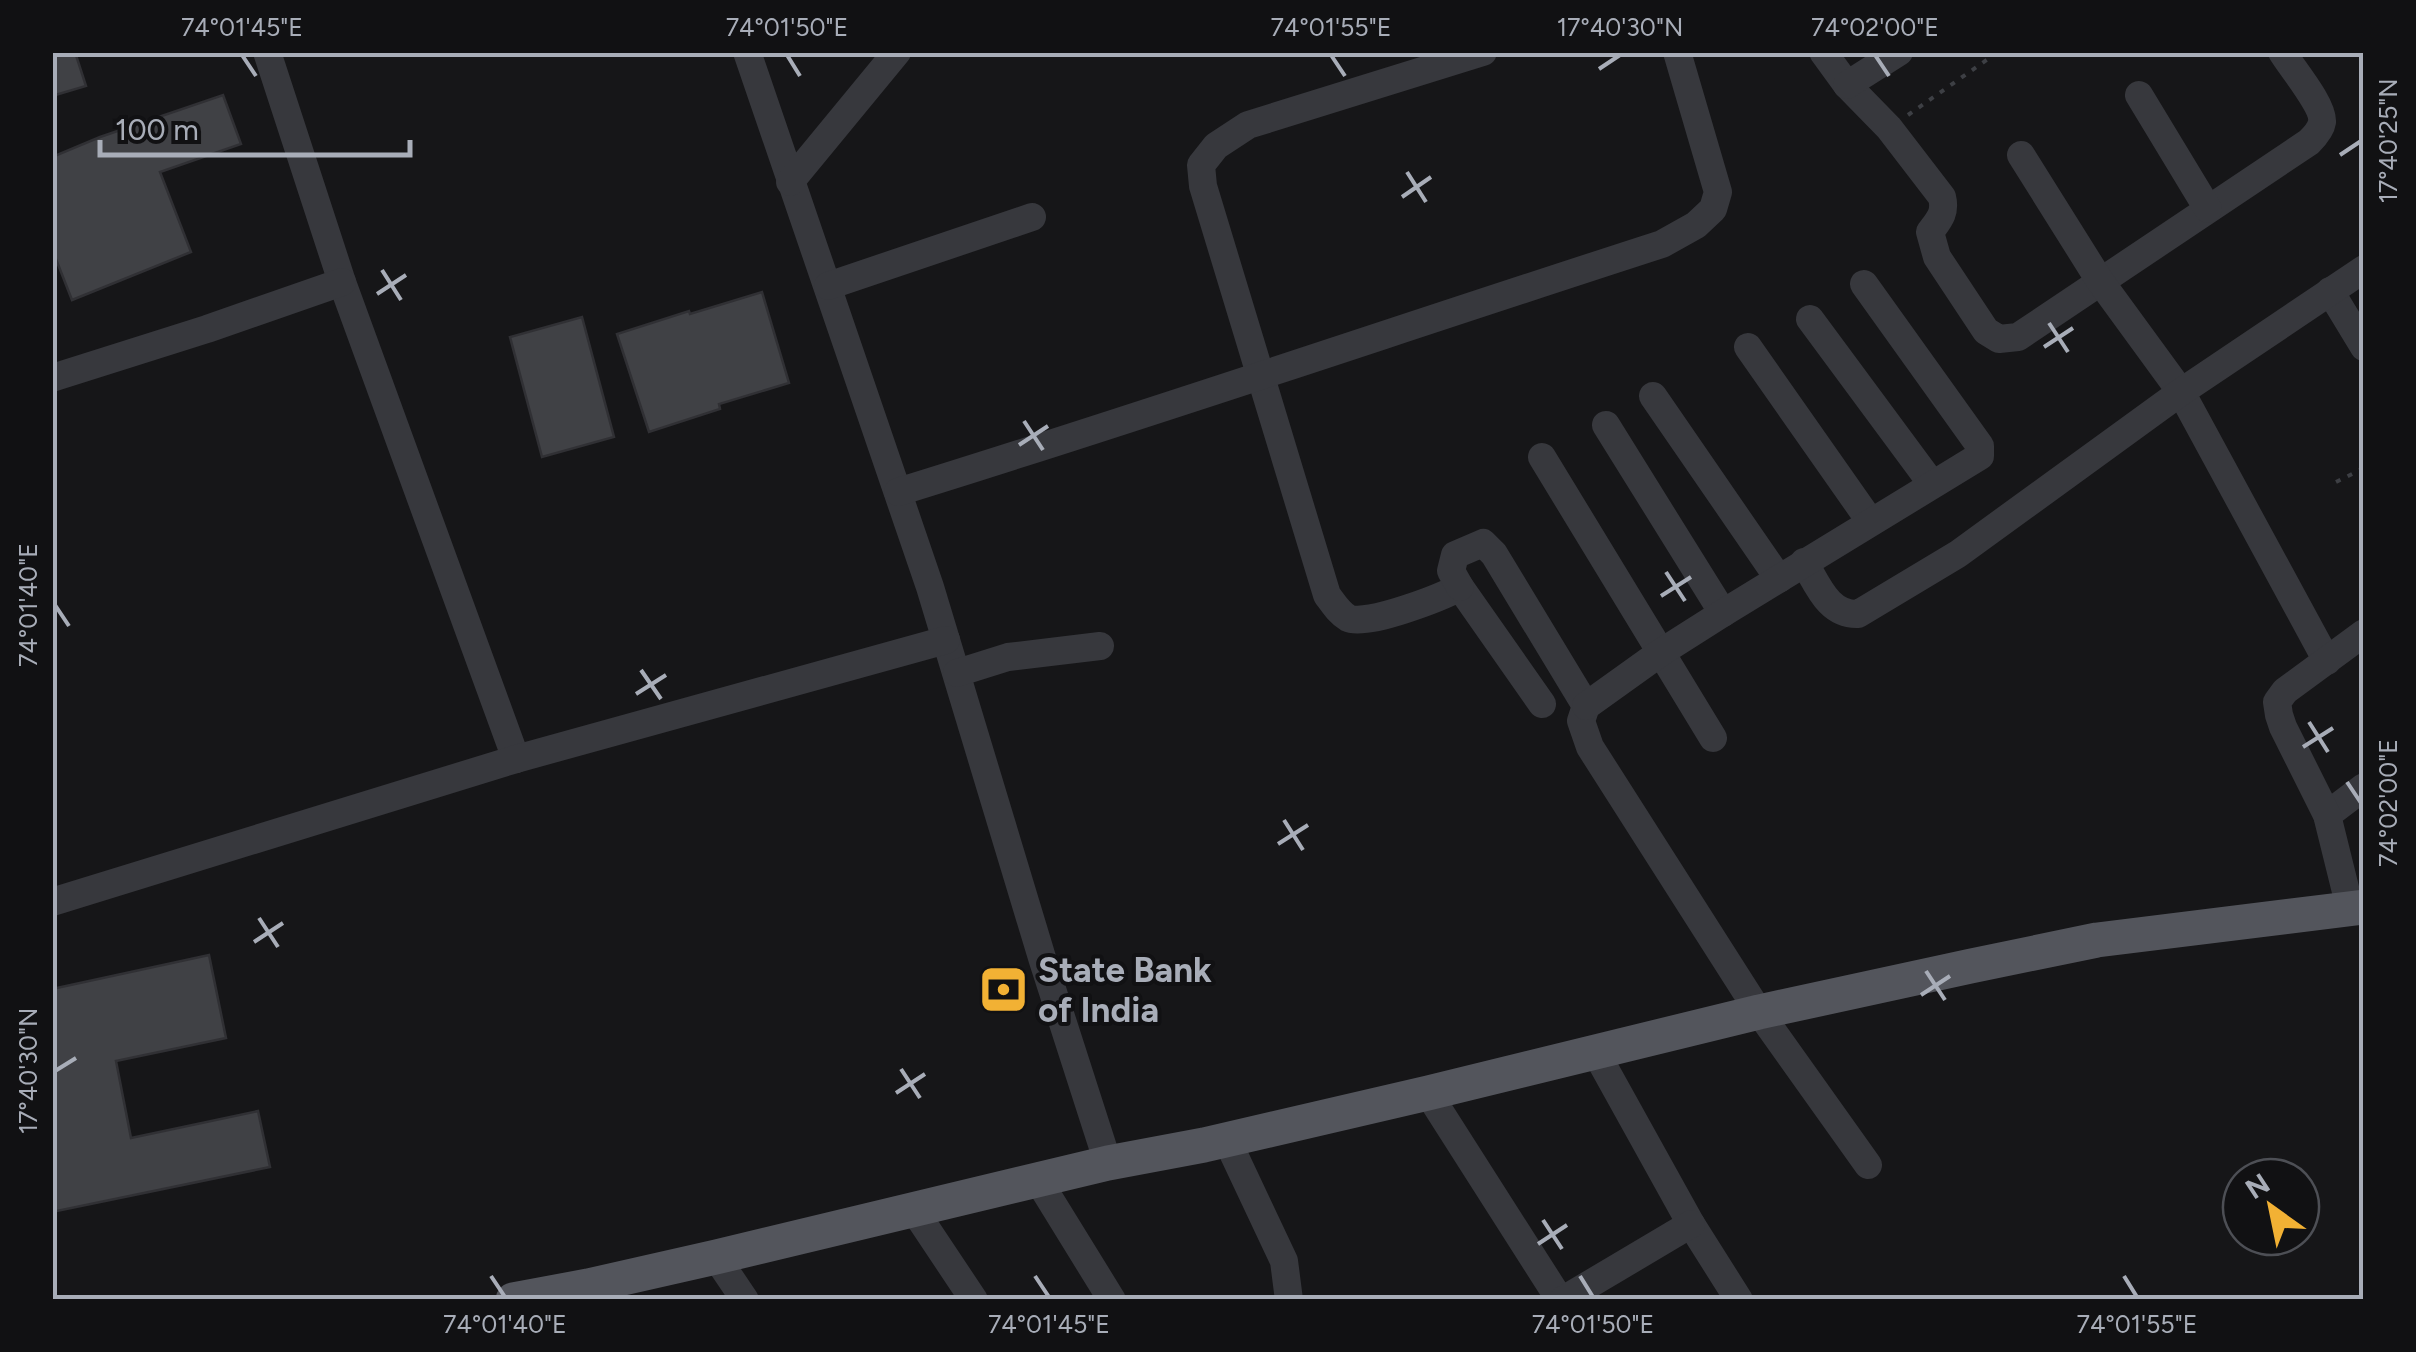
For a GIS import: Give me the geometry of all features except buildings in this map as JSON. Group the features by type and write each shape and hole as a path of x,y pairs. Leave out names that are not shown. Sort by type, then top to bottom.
{"main road":[{"path":"534,1297 1108,1163 1227,1140 1758,1012 2096,940 2357,908"}],"street":[{"path":"267,52 342,282 516,759"},
{"path":"747,52 898,492 1108,1163"},
{"path":"790,182 897,52"},
{"path":"1460,587 1443,597 1369,620 1350,620 1327,594 1204,186 1201,165 1216,146 1248,124 1484,52"},
{"path":"898,492 1107,428 1260,374 1662,244 1696,225 1713,209 1718,192 1678,52"},
{"path":"1823,52 1847,85 1889,128 1942,198 1943,214 1930,232 1937,257 1986,331 1999,339 2018,337 2310,142 2322,121 2319,109 2282,52"},
{"path":"1847,85 1899,52"},
{"path":"2139,94 2208,209"},
{"path":"2020,155 2100,282 2182,392 2327,661"},
{"path":"828,286 1032,217"},
{"path":"1804,562 1834,608 1844,614 1858,614 1958,554 2182,392 2364,269"},
{"path":"52,378 342,282"},
{"path":"1864,284 1980,446 1980,456 1660,653 1586,706 1581,722 1590,747 1758,1012 1868,1165"},
{"path":"2330,291 2364,347"},
{"path":"1810,319 1932,484"},
{"path":"1748,347 1870,521"},
{"path":"1653,396 1779,579"},
{"path":"1606,425 1723,613"},
{"path":"1542,457 1713,738"},
{"path":"1542,704 1460,587 1451,571 1455,555 1483,542 1494,554 1586,706"},
{"path":"2357,908 2326,816 2278,715 2278,702 2285,691 2364,634"},
{"path":"52,902 516,759 946,640"},
{"path":"956,673 1008,657 1100,646"},
{"path":"2326,816 2364,787"},
{"path":"1595,1052 1691,1224 1739,1300"},
{"path":"1428,1092 1561,1300 1691,1224"},
{"path":"1227,1140 1284,1261 1289,1300"},
{"path":"1038,1180 1112,1300"},
{"path":"914,1210 974,1300"},
{"path":"716,1257 745,1300"}],"path":[{"path":"1889,128 1998,52"},
{"path":"2336,482 2364,468"}],"place":[{"name":"State Bank of India","path":"1003,990"}]}
